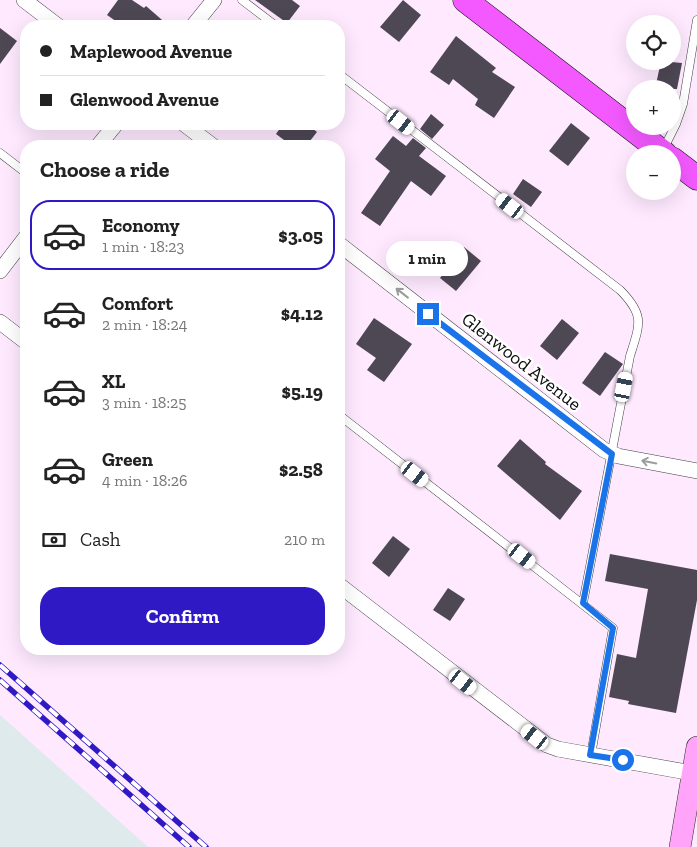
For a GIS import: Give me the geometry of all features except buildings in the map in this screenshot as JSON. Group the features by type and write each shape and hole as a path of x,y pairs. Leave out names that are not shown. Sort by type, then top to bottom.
{"main road":[{"path":"465,0 654,145"},
{"path":"681,165 696,176"},
{"path":"680,847 695,763"}],"street":[{"path":"24,0 50,20"},
{"path":"198,20 214,0"},
{"path":"103,140 111,130"},
{"path":"192,130 204,140"},
{"path":"0,271 20,245"},
{"name":"Glenwood Avenue","path":"345,249 612,454 697,471"},
{"path":"0,322 20,337"},
{"path":"345,590 535,737 558,749 590,755 695,763"}],"lane":[{"path":"242,0 268,20"},
{"path":"670,145 683,104 697,20"},
{"path":"345,79 620,290 631,301 638,312 640,324 630,356 583,603"},
{"path":"0,153 20,168"},
{"path":"345,420 613,628 590,755"}],"shaded area":[{"path":"0,715 148,847 0,847"}],"railway":[{"path":"0,665 206,847"},
{"path":"0,680 189,847"}],"route":[{"path":"428,314 604,450 612,454 583,603 613,628 590,755 623,760"}]}
